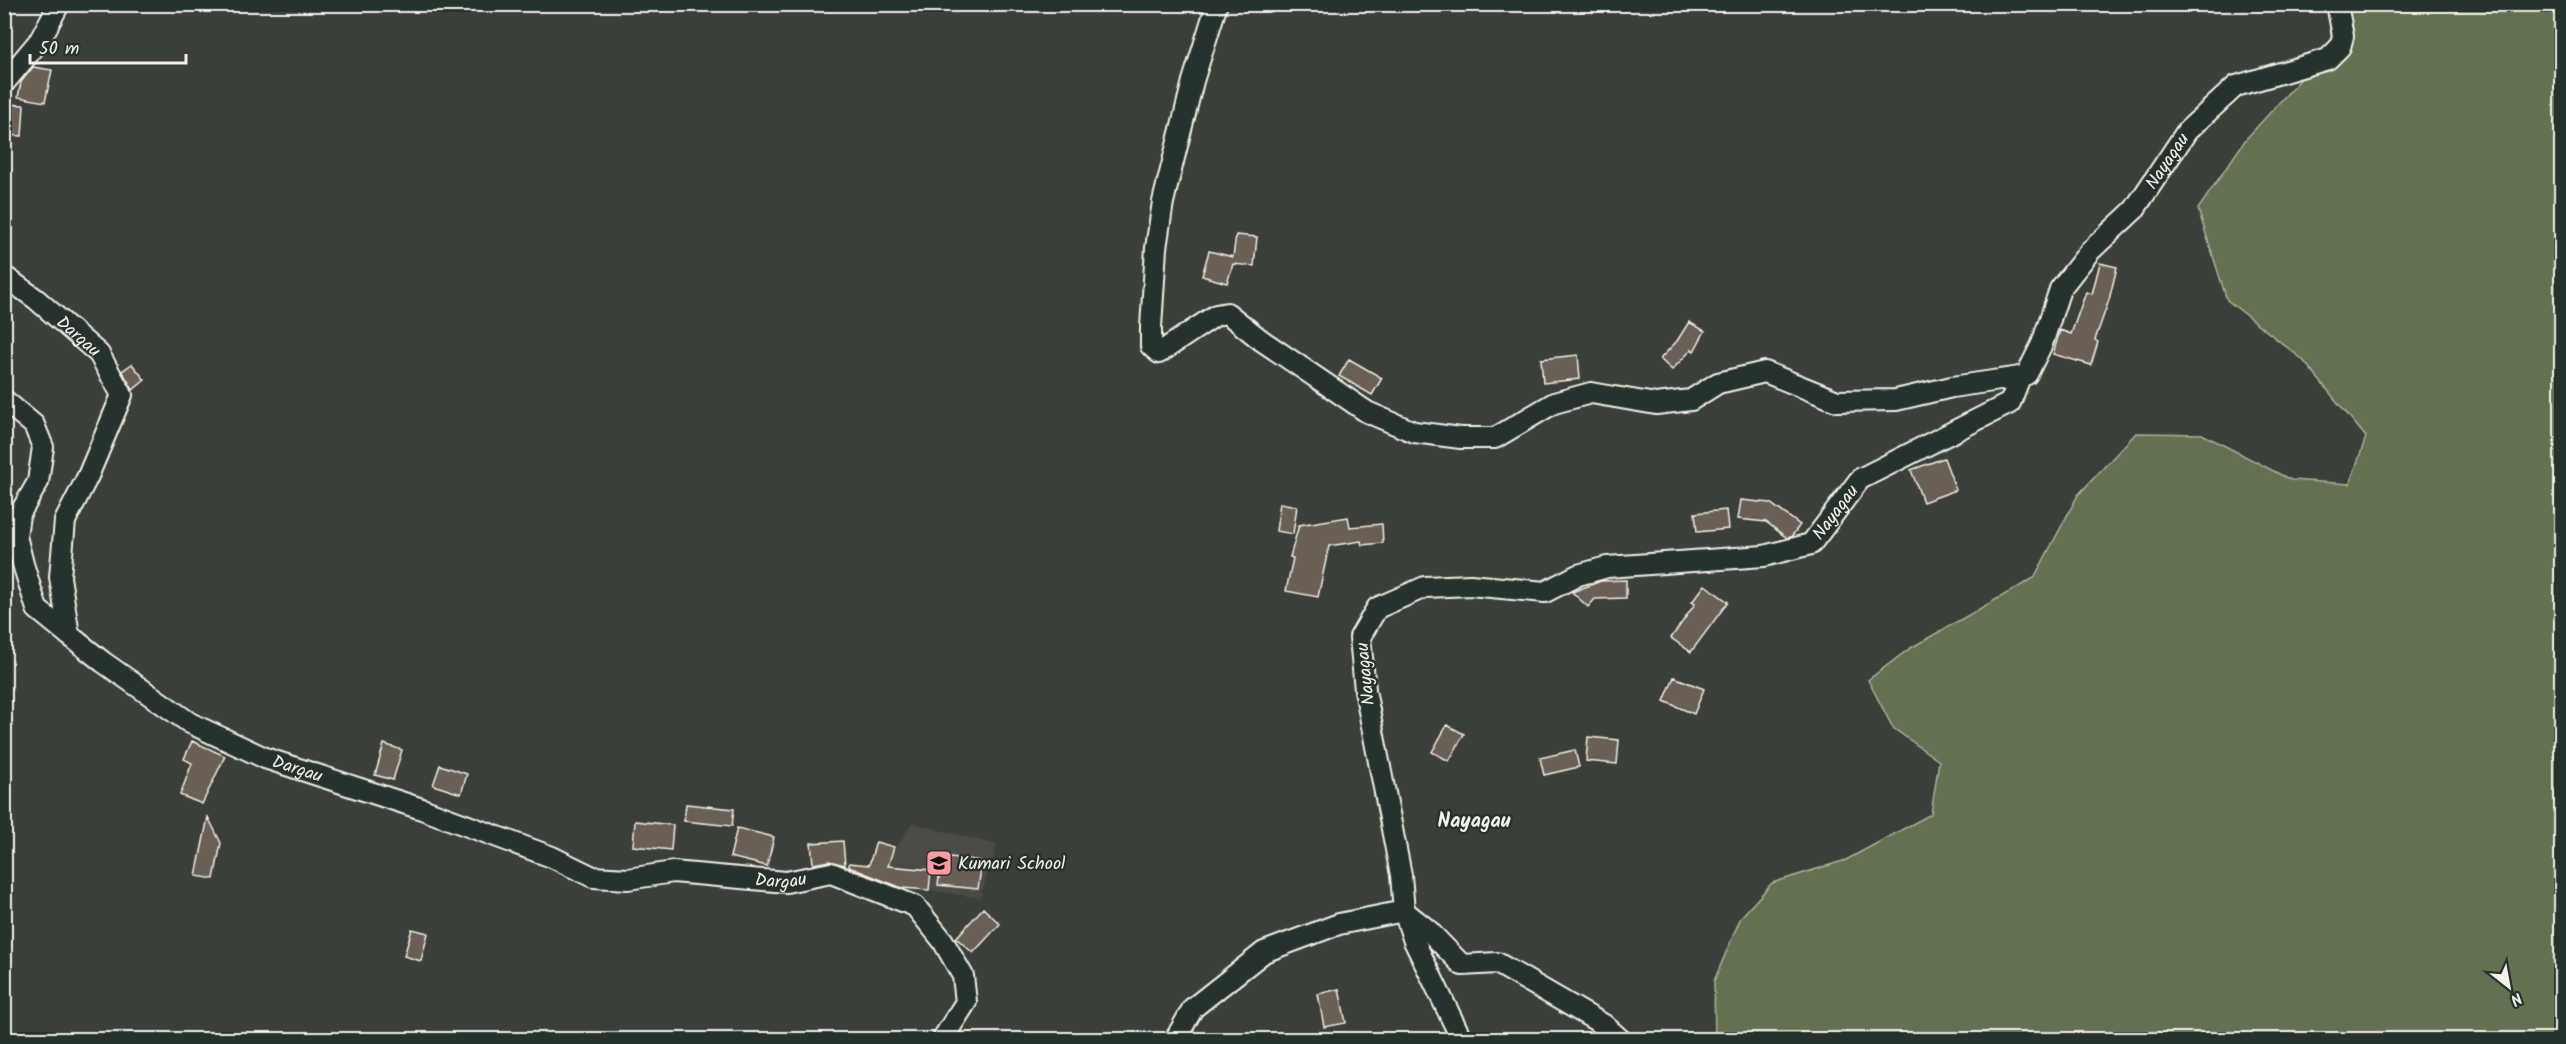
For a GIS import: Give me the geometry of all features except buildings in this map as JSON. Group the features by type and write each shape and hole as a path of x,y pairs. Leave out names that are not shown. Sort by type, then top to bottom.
{"street":[{"path":"4,83 40,40 59,4"},
{"path":"1217,4 1193,81 1163,202 1156,248 1151,346 1159,353 1216,315 1227,313 1261,340 1367,412 1414,432 1461,438 1495,438 1554,403 1591,393 1656,404 1691,400 1718,383 1765,372 1837,401 1896,400 1952,387 2020,377"},
{"name":"Nayagau","path":"1462,1040 1414,940 1404,911 1401,874 1365,690 1360,637 1377,608 1425,587 1470,585 1545,592 1578,575 1607,567 1764,556 1811,544 1860,479 2010,403 2020,377 2027,374 2042,344 2060,289 2090,250 2134,210 2187,131 2236,86 2328,59 2340,46 2343,36 2337,4"},
{"name":"Dargau","path":"4,276 36,299 99,354 122,395 88,476 65,521 60,577 69,635 103,662 190,723 265,758 433,813 552,857 593,877 628,879 673,872 786,882 831,873 915,906 943,941 963,976 966,1002 942,1040"},
{"path":"4,400 33,425 43,447 38,482 19,515 10,540 37,609 69,635"},
{"path":"1175,1040 1193,1008 1264,952 1339,924 1404,911 1428,930 1462,965 1497,963 1605,1025 1621,1040"}],"shaded area":[{"name":"Kumari School","path":"912,823 997,845 980,898 876,881"}],"green space":[{"path":"2345,5 2561,5 2561,1039 1715,1039 1714,981 1741,917 1772,883 1846,860 1931,814 1939,761 1893,728 1868,680 1909,649 2034,578 2078,495 2136,433 2202,434 2291,480 2350,484 2366,437 2302,359 2227,300 2198,209 2246,139 2338,38"}],"place":[{"name":"Kumari School","path":"939,863"}],"district":[{"name":"Nayagau","path":"1474,820"}]}
